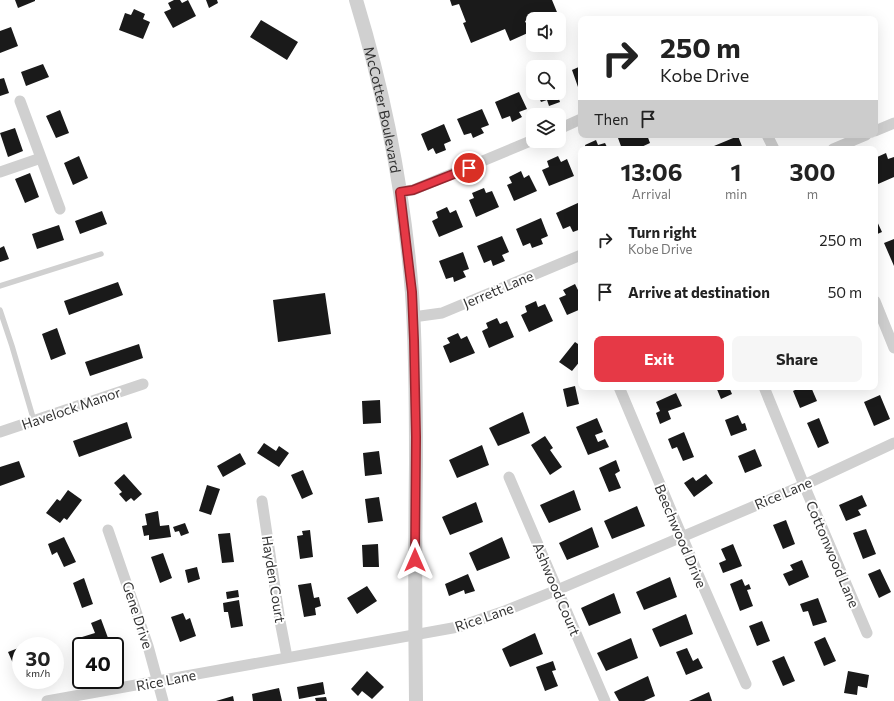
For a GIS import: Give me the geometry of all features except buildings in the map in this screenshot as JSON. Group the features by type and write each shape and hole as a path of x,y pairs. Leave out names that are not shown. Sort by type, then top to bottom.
{"street":[{"name":"McCotter Boulevard","path":"356,0 377,77 393,149 400,192 412,292 416,437 416,701"},
{"path":"20,101 60,209"},
{"path":"566,126 578,120"},
{"path":"878,130 894,123"},
{"path":"840,146 859,138"},
{"path":"400,192 413,190 526,143"},
{"path":"0,172 41,158"},
{"name":"Jerrett Lane","path":"413,317 442,313 578,256"},
{"path":"878,308 894,348"},
{"name":"Havelock Manor","path":"0,432 142,384"},
{"name":"Beechwood Drive","path":"619,390 746,684"},
{"name":"Cottonwood Lane","path":"765,390 867,633"},
{"name":"Rice Lane","path":"47,701 445,630 470,623 557,590 804,485 894,443"},
{"name":"Ashwood Court","path":"509,477 605,701"},
{"name":"Hayden Court","path":"262,501 280,621 287,657"},
{"name":"Gene Drive","path":"108,530 148,646 163,701"}],"lane":[{"path":"0,286 101,254"},
{"path":"0,310 34,421"}],"route":[{"path":"415,560 416,437 414,340 412,292 400,192 413,190 469,168"}]}
